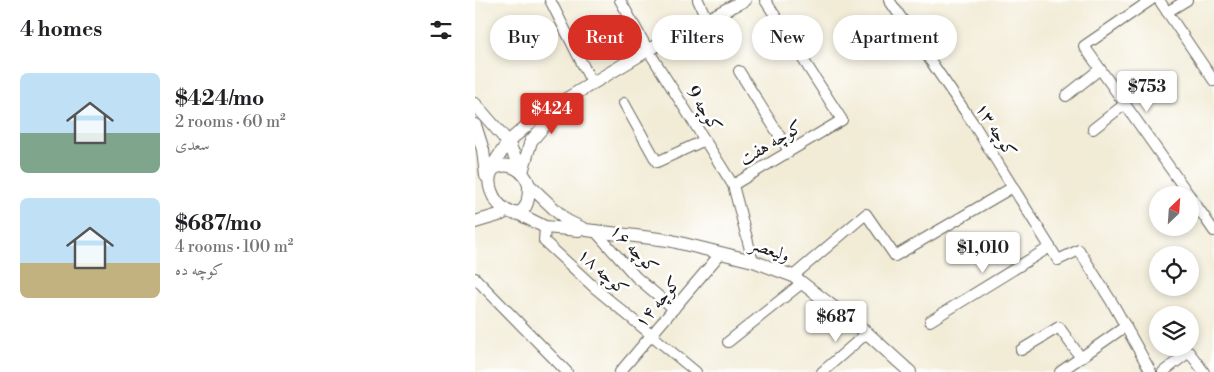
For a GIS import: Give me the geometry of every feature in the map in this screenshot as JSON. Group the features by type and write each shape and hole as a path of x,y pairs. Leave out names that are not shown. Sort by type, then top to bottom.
{"street":[{"path":"550,0 592,83"},
{"name":"کوچه 9","path":"620,0 648,50 733,185"},
{"path":"697,0 704,15"},
{"path":"716,15 745,0"},
{"name":"کوچه هفت","path":"753,261 733,185 842,120 765,0"},
{"name":"کوچه ۱۳","path":"889,0 973,123 1050,247"},
{"path":"1151,0 1084,46 1182,186"},
{"path":"1159,0 1214,81"},
{"path":"1167,12 1187,0"},
{"path":"481,182 508,142 538,116 652,48"},
{"path":"1066,96 1101,69"},
{"path":"739,71 789,151"},
{"path":"522,172 535,133 575,94"},
{"path":"624,103 657,162 705,140"},
{"path":"475,104 508,142 529,185 527,201 515,212 475,222"},
{"path":"1093,129 1125,104"},
{"path":"475,125 483,150 482,190 487,205 502,214"},
{"path":"481,182 499,166 515,168 522,172"},
{"name":"ولیعصر","path":"529,185 567,221 590,230"},
{"path":"728,342 866,214 895,256 1013,187"},
{"path":"1199,210 1214,231"},
{"name":"ولیعصر","path":"515,212 545,227 590,230 668,240 753,261 797,280 867,333 910,372"},
{"name":"کوچه ۱۸","path":"545,227 544,240 596,289 652,335"},
{"name":"کوچه ۱۶","path":"590,230 629,271 674,308"},
{"path":"930,321 1050,247 1058,260 1079,250 1126,326 1151,372"},
{"name":"کوچه ۱۴","path":"620,372 721,253"},
{"path":"475,278 567,372"},
{"path":"1061,372 1126,326"},
{"path":"1021,350 1059,327 1081,358"},
{"path":"822,372 867,333"},
{"path":"652,335 696,372"},
{"path":"1163,372 1189,352 1204,372"}]}
